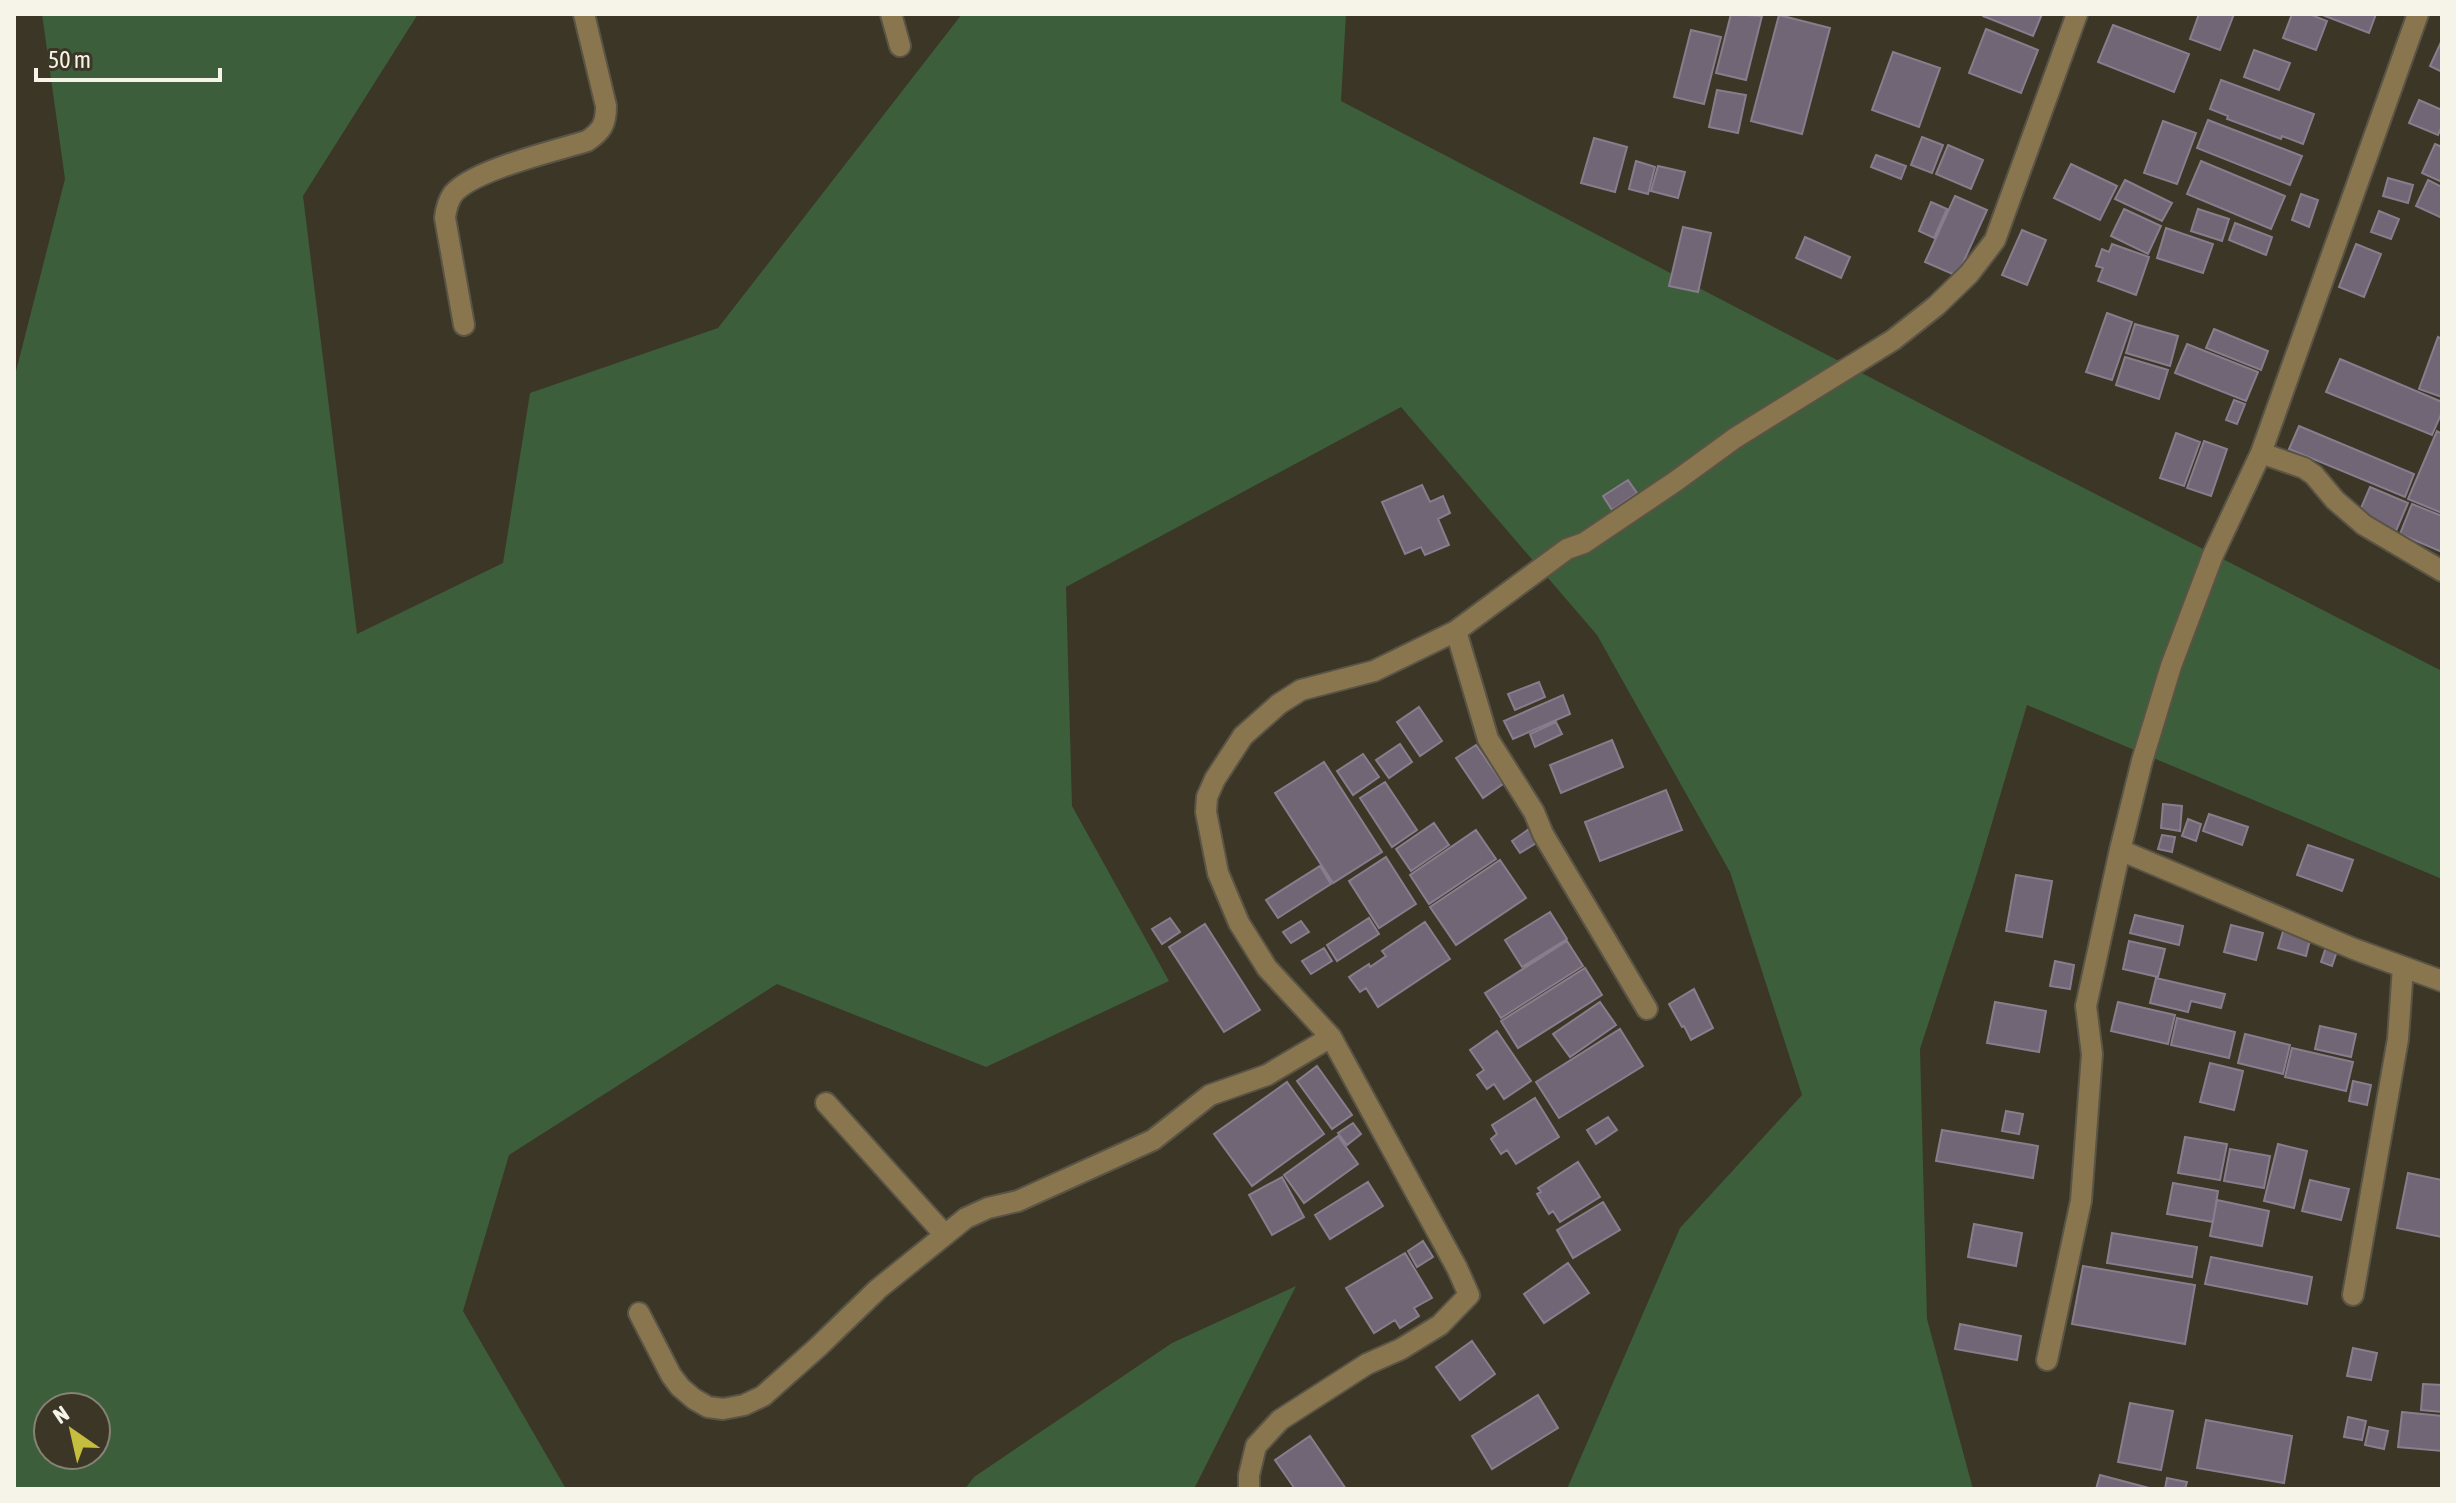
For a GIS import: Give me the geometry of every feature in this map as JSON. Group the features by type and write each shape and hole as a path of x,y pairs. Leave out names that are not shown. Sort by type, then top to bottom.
{"street":[{"path":"464,325 445,218 454,193 485,173 587,141 599,133 606,121 606,106 584,14"},
{"path":"891,14 900,46"},
{"path":"1249,1489 1256,1446 1280,1420 1367,1364 1401,1349 1440,1325 1469,1295 1331,1037 1267,968 1239,923 1218,873 1206,812 1207,797 1215,779 1243,736 1279,704 1301,690 1374,671 1456,631 1567,549 1584,543 1608,528 1735,438 1893,340 1936,306 1969,274 1995,240 2077,14"},
{"path":"2047,1360 2081,1201 2092,1054 2086,1006 2142,761 2171,666 2213,555 2261,453 2418,14"},
{"path":"2261,453 2304,468 2364,525 2442,571"},
{"path":"1456,631 1488,739 1534,812 1543,834 1647,1009"},
{"path":"2120,850 2442,981"},
{"path":"2353,1295 2398,1039 2403,967"},
{"path":"639,1313 680,1387 708,1407 723,1409 744,1405 763,1396 878,1289 966,1218 988,1208 1018,1201 1153,1140 1210,1095 1267,1075 1331,1037"},
{"path":"826,1103 945,1235"}],"green space":[{"path":"42,14 418,14 303,196 357,634 503,563 530,393 718,328 962,14 1346,14 1341,101 2021,456 2442,671 2442,879 2027,705 1920,1049 1927,1319 1973,1489 1567,1489 1680,1228 1802,1095 1730,872 1597,635 1401,407 1066,587 1072,806 1169,981 986,1067 777,984 509,1155 463,1311 566,1489 14,1489 14,379 65,179"},
{"path":"1296,1286 1194,1489 965,1489 974,1477 1172,1343"}],"building":[{"path":"1731,14 1762,16 1746,80 1716,73"},
{"path":"1983,14 2042,14 2033,36"},
{"path":"2199,14 2234,14 2220,50 2190,39"},
{"path":"2292,14 2309,14 2327,21 2316,50 2283,38"},
{"path":"2320,14 2376,14 2369,33"},
{"path":"1779,15 1830,28 1802,134 1751,121"},
{"path":"2113,25 2189,54 2174,92 2098,62"},
{"path":"1986,29 2038,50 2021,93 1969,73"},
{"path":"1691,30 1721,37 1704,104 1674,97"},
{"path":"2442,40 2442,72 2430,66"},
{"path":"2254,50 2290,63 2279,90 2244,77"},
{"path":"1893,52 1940,68 1919,127 1872,110"},
{"path":"2221,80 2314,114 2303,144 2227,119 2228,116 2210,109"},
{"path":"1717,90 1746,95 1738,133 1709,127"},
{"path":"2419,100 2442,110 2442,126 2438,135 2409,123"},
{"path":"2208,120 2302,156 2290,185 2197,148"},
{"path":"2163,121 2196,133 2177,184 2144,173"},
{"path":"1922,137 1943,145 1932,173 1911,165"},
{"path":"1594,138 1627,147 1615,192 1581,183"},
{"path":"2435,144 2442,147 2442,182 2422,173"},
{"path":"1948,145 1983,160 1971,189 1936,174"},
{"path":"1876,155 1906,166 1901,179 1871,167"},
{"path":"1636,161 1655,167 1648,194 1629,189"},
{"path":"2201,161 2285,196 2271,229 2187,194"},
{"path":"2071,164 2117,186 2100,220 2054,198"},
{"path":"1658,166 1685,172 1678,198 1651,191"},
{"path":"2388,178 2413,185 2408,203 2383,196"},
{"path":"2125,180 2172,203 2162,221 2115,199"},
{"path":"2428,180 2442,187 2442,218 2416,206"},
{"path":"2301,194 2318,200 2309,227 2292,220"},
{"path":"1955,196 1987,210 1957,276 1925,262"},
{"path":"1931,202 1947,209 1934,238 1919,231"},
{"path":"2124,209 2161,226 2148,254 2111,236"},
{"path":"2198,209 2229,219 2222,241 2191,231"},
{"path":"2379,211 2399,219 2391,239 2371,232"},
{"path":"2235,223 2272,237 2266,255 2229,240"},
{"path":"1683,227 1711,233 1698,292 1669,286"},
{"path":"2166,228 2213,244 2203,273 2157,258"},
{"path":"2022,230 2046,240 2027,285 2002,275"},
{"path":"1805,237 1850,257 1841,278 1796,258"},
{"path":"2112,244 2149,257 2136,295 2098,281 2103,268 2096,266 2102,249 2109,252"},
{"path":"2356,244 2381,254 2364,297 2339,287"},
{"path":"2107,313 2132,322 2112,380 2086,372"},
{"path":"2135,324 2178,336 2170,366 2126,353"},
{"path":"2214,329 2268,351 2261,370 2206,348"},
{"path":"2438,337 2442,339 2442,397 2419,389"},
{"path":"2187,344 2258,372 2246,401 2175,373"},
{"path":"2125,357 2168,370 2159,399 2116,385"},
{"path":"2340,359 2442,402 2442,412 2432,435 2326,392"},
{"path":"2234,400 2245,404 2237,424 2226,420"},
{"path":"2299,426 2414,474 2405,497 2289,449"},
{"path":"2437,431 2442,434 2442,513 2408,499"},
{"path":"2176,433 2200,442 2184,486 2160,478"},
{"path":"2204,441 2227,449 2211,496 2187,488"},
{"path":"1628,480 1637,493 1612,510 1603,496"},
{"path":"1422,485 1430,502 1443,496 1450,513 1438,519 1449,545 1425,555 1421,547 1405,554 1382,502"},
{"path":"2370,487 2408,503 2396,531 2358,515"},
{"path":"2412,504 2442,516 2442,552 2400,534"},
{"path":"1539,682 1545,697 1515,710 1508,694"},
{"path":"1563,695 1570,714 1513,739 1504,721"},
{"path":"1419,707 1442,741 1420,756 1397,722"},
{"path":"1556,722 1562,734 1535,747 1530,734"},
{"path":"1612,740 1623,767 1561,793 1550,765"},
{"path":"1400,744 1412,762 1389,778 1376,760"},
{"path":"1476,745 1503,784 1483,798 1456,758"},
{"path":"1363,754 1379,777 1353,795 1337,771"},
{"path":"1324,762 1382,852 1333,883 1275,793"},
{"path":"1385,782 1417,830 1392,847 1360,798"},
{"path":"1666,790 1682,830 1600,861 1585,822"},
{"path":"2163,804 2182,806 2180,831 2161,828"},
{"path":"2209,814 2248,827 2242,845 2203,831"},
{"path":"2188,819 2201,824 2196,841 2182,836"},
{"path":"1434,823 1449,845 1411,871 1396,849"},
{"path":"1529,829 1538,842 1520,853 1512,841"},
{"path":"1476,830 1496,859 1429,904 1410,875"},
{"path":"2162,835 2175,837 2172,852 2158,849"},
{"path":"2308,845 2353,860 2342,891 2297,875"},
{"path":"1386,857 1416,904 1379,928 1349,881"},
{"path":"1500,860 1526,898 1456,945 1430,907"},
{"path":"1320,866 1331,884 1278,918 1266,900"},
{"path":"2016,875 2052,881 2042,937 2006,931"},
{"path":"1550,912 1567,939 1522,967 1505,940"},
{"path":"2135,915 2183,926 2179,945 2130,933"},
{"path":"1170,918 1180,932 1162,944 1152,929"},
{"path":"1369,918 1379,934 1337,961 1327,945"},
{"path":"1301,921 1309,932 1291,943 1283,932"},
{"path":"1425,922 1450,959 1378,1007 1366,988 1360,992 1349,977 1386,956 1382,951"},
{"path":"1205,924 1260,1010 1224,1032 1169,947"},
{"path":"2231,925 2263,933 2256,960 2224,952"},
{"path":"2284,928 2311,936 2306,956 2278,948"},
{"path":"1567,941 1583,966 1501,1018 1485,993"},
{"path":"2129,941 2165,949 2158,977 2123,969"},
{"path":"2327,944 2338,948 2332,966 2321,962"},
{"path":"1324,948 1332,961 1311,974 1302,961"},
{"path":"2055,961 2074,965 2070,989 2050,986"},
{"path":"1585,968 1602,995 1518,1048 1501,1021"},
{"path":"2156,978 2225,994 2221,1008 2191,1001 2188,1012 2150,1003"},
{"path":"1694,989 1713,1028 1691,1040 1669,1004"},
{"path":"1600,1002 1616,1025 1570,1057 1553,1034"},
{"path":"1995,1002 2046,1011 2039,1052 1987,1043"},
{"path":"2118,1002 2175,1015 2168,1044 2111,1031"},
{"path":"2177,1018 2235,1032 2229,1058 2171,1045"},
{"path":"2320,1026 2356,1034 2351,1057 2315,1049"},
{"path":"1620,1029 1643,1066 1559,1118 1536,1082"},
{"path":"1497,1031 1531,1081 1504,1099 1494,1084 1487,1089 1477,1075 1484,1070 1470,1050"},
{"path":"2245,1034 2290,1045 2283,1074 2238,1063"},
{"path":"2292,1048 2353,1062 2346,1091 2285,1077"},
{"path":"2210,1063 2243,1071 2234,1110 2200,1102"},
{"path":"1317,1066 1352,1115 1332,1129 1297,1081"},
{"path":"2353,1081 2371,1085 2367,1105 2349,1101"},
{"path":"1287,1082 1324,1134 1252,1186 1214,1134"},
{"path":"1535,1098 1559,1137 1516,1164 1507,1150 1501,1154 1491,1139 1497,1134 1492,1125"},
{"path":"2006,1111 2023,1114 2019,1134 2002,1131"},
{"path":"1608,1117 1617,1130 1596,1144 1587,1130"},
{"path":"1353,1123 1361,1134 1347,1145 1338,1133"},
{"path":"1942,1130 2038,1146 2033,1178 1936,1161"},
{"path":"1338,1136 1358,1164 1304,1203 1284,1175"},
{"path":"2185,1137 2227,1144 2220,1180 2178,1173"},
{"path":"2278,1144 2307,1151 2294,1208 2264,1201"},
{"path":"2230,1149 2270,1156 2264,1188 2224,1181"},
{"path":"1578,1162 1600,1197 1560,1222 1553,1211 1549,1214 1537,1194 1541,1192 1538,1188"},
{"path":"2408,1173 2442,1180 2442,1237 2397,1228"},
{"path":"1282,1177 1304,1217 1272,1235 1249,1195"},
{"path":"2310,1180 2349,1189 2341,1220 2302,1211"},
{"path":"1368,1182 1383,1206 1330,1239 1315,1215"},
{"path":"2173,1183 2218,1191 2213,1222 2167,1214"},
{"path":"2217,1200 2269,1211 2262,1246 2210,1236"},
{"path":"1603,1202 1620,1230 1573,1258 1557,1230"},
{"path":"1974,1224 2022,1233 2016,1266 1968,1257"},
{"path":"2112,1233 2197,1247 2192,1277 2107,1263"},
{"path":"1423,1241 1433,1257 1417,1267 1408,1251"},
{"path":"1405,1253 1432,1298 1414,1308 1419,1316 1400,1328 1395,1320 1374,1333 1346,1288"},
{"path":"2211,1257 2312,1277 2307,1304 2205,1284"},
{"path":"1568,1263 1589,1293 1544,1323 1524,1294"},
{"path":"2083,1266 2195,1285 2185,1344 2072,1324"},
{"path":"1960,1324 2021,1336 2017,1360 1955,1349"},
{"path":"1472,1341 1495,1374 1460,1400 1436,1367"},
{"path":"2353,1348 2377,1353 2371,1380 2347,1376"},
{"path":"2423,1384 2442,1385 2442,1412 2421,1410"},
{"path":"1538,1395 1558,1428 1492,1469 1472,1436"},
{"path":"2130,1403 2173,1411 2161,1470 2118,1462"},
{"path":"2402,1412 2442,1416 2442,1451 2398,1447"},
{"path":"2348,1417 2366,1421 2362,1440 2344,1437"},
{"path":"2206,1420 2292,1436 2284,1483 2197,1468"},
{"path":"2369,1427 2388,1431 2384,1449 2365,1445"},
{"path":"1310,1436 1346,1489 1295,1489 1275,1460"},
{"path":"2100,1475 2153,1489 2096,1489"},
{"path":"2167,1478 2187,1482 2185,1489 2165,1489"}]}
